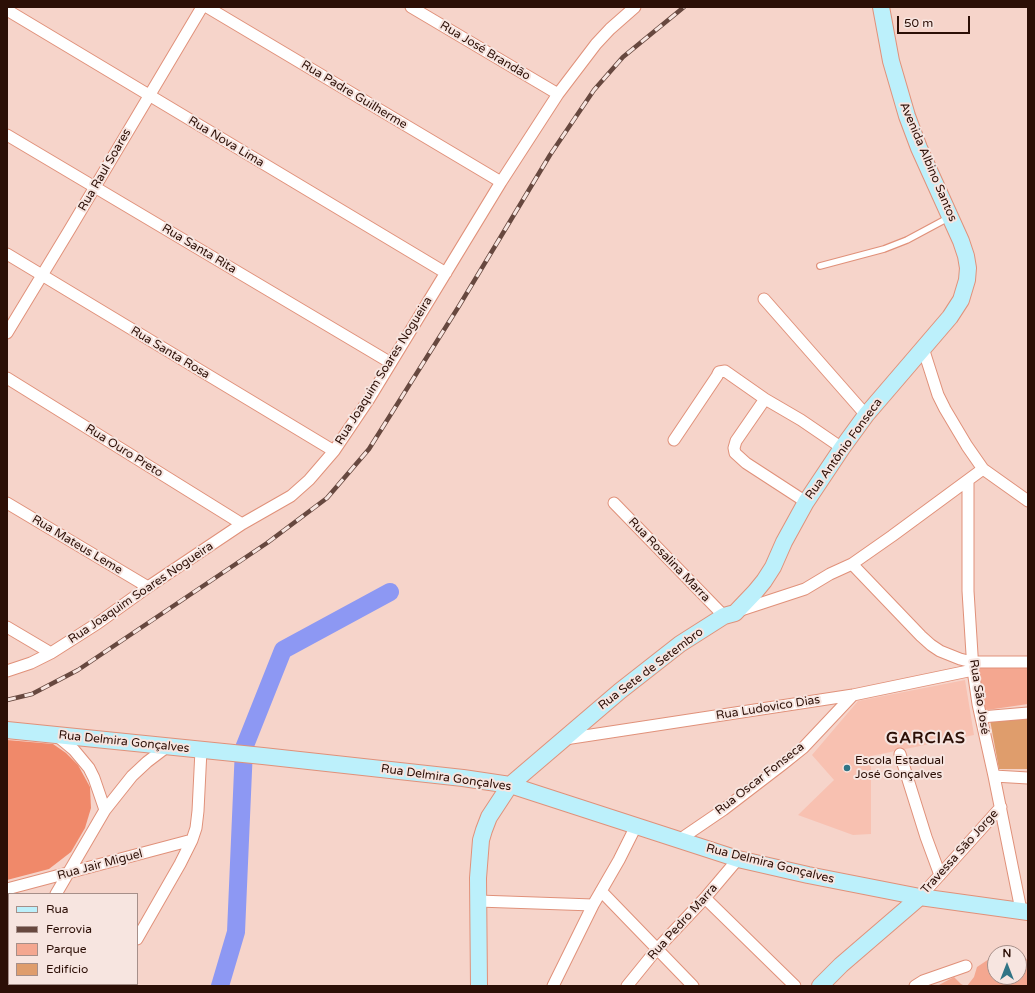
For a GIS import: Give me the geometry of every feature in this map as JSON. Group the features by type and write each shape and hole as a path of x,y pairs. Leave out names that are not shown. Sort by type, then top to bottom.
{"street":[{"name":"Rua Raul Soares","path":"7,334 148,95 202,7"},
{"name":"Rua Padre Guilherme","path":"208,7 501,182"},
{"name":"Rua José Brandão","path":"411,7 558,94"},
{"name":"Avenida Albino Santos","path":"881,7 890,55 907,116 919,148 961,242 968,268"},
{"name":"Rua Joaquim Soares Nogueira","path":"7,671 31,663 51,653 98,623 148,587 242,524 291,496 314,476 334,451 365,406 501,182 558,94 596,44 627,9"},
{"name":"Rua Nova Lima","path":"7,10 446,273"},
{"name":"Rua Santa Rita","path":"7,135 391,363"},
{"name":"Rua Santa Rosa","path":"7,254 334,451"},
{"name":"Rua Antônio Fonseca","path":"730,614 764,581 806,502 866,415 950,317 961,300 967,280 968,268"},
{"path":"764,299 866,415"},
{"path":"923,348 932,377 945,409 983,470 1028,501"},
{"path":"674,440 719,372 725,371 765,399 801,420 842,448"},
{"name":"Rua Ouro Preto","path":"7,378 242,524"},
{"path":"765,399 736,441 734,453 746,463 806,502"},
{"name":"Rua Sete de Setembro","path":"479,986 479,853 484,830 497,804 510,785 562,739 680,644 730,614 805,589 830,574 852,564 983,470"},
{"name":"Rua São José","path":"968,481 968,591 973,666 981,717 1024,911"},
{"name":"Rua Mateus Leme","path":"7,503 148,587"},
{"name":"Rua Rosalina Marra","path":"614,503 730,614"},
{"path":"852,564 931,645 948,655 973,666 1028,662"},
{"path":"7,627 51,653"},
{"name":"Rua Ludovico Dias","path":"562,739 853,695 973,666"},
{"name":"Rua Oscar Fonseca","path":"679,840 734,802 803,748 853,695"},
{"path":"981,717 1028,713"},
{"name":"Rua Delmira Gonçalves","path":"7,730 228,752 463,778 510,785 738,859 808,875 920,897 1024,911"},
{"path":"56,735 74,750 89,768 105,810"},
{"path":"57,893 105,810 132,776 168,746"},
{"path":"138,937 192,840 196,828 198,811 201,750"},
{"path":"900,754 940,875"},
{"path":"994,776 1028,778"},
{"name":"Travessa São Jorge","path":"920,897 1001,807"},
{"path":"553,986 593,905 636,826"},
{"name":"Rua Jair Miguel","path":"7,889 192,840"},
{"name":"Rua Pedro Marra","path":"627,986 657,949 705,898 738,859"},
{"path":"601,891 693,986"},
{"path":"820,986 841,965 920,897"},
{"path":"705,898 795,986"},
{"path":"478,901 593,905"},
{"path":"915,986 923,981 966,966"}],"lane":[{"path":"820,266 884,249 907,240 950,217"}],"shaded area":[{"name":"Escola Estadual José Gonçalves","path":"965,680 974,735 871,756 871,834 853,835 798,815 834,780 812,755 858,701"},
{"path":"7,740 53,744 66,753 78,765 90,787 91,808 85,828 71,852 49,869 7,880"}],"green space":[{"path":"1028,657 1028,704 980,711 973,660"},
{"path":"987,960 987,985 1027,985 1027,960 1028,986 967,986 974,977 977,967"},
{"path":"954,977 965,986 937,986"}],"building":[{"path":"1028,715 1028,769 999,769 990,720"}],"waterway":[{"path":"220,986 236,932 244,748 283,650 390,592"}],"railway":[{"path":"7,700 32,694 78,670 267,543 327,498 369,449 459,306 550,155 594,90 623,57 684,7"}],"place":[{"name":"Escola Estadual José Gonçalves","path":"847,768"}],"district":[{"name":"GARCIAS","path":"926,739"}]}
